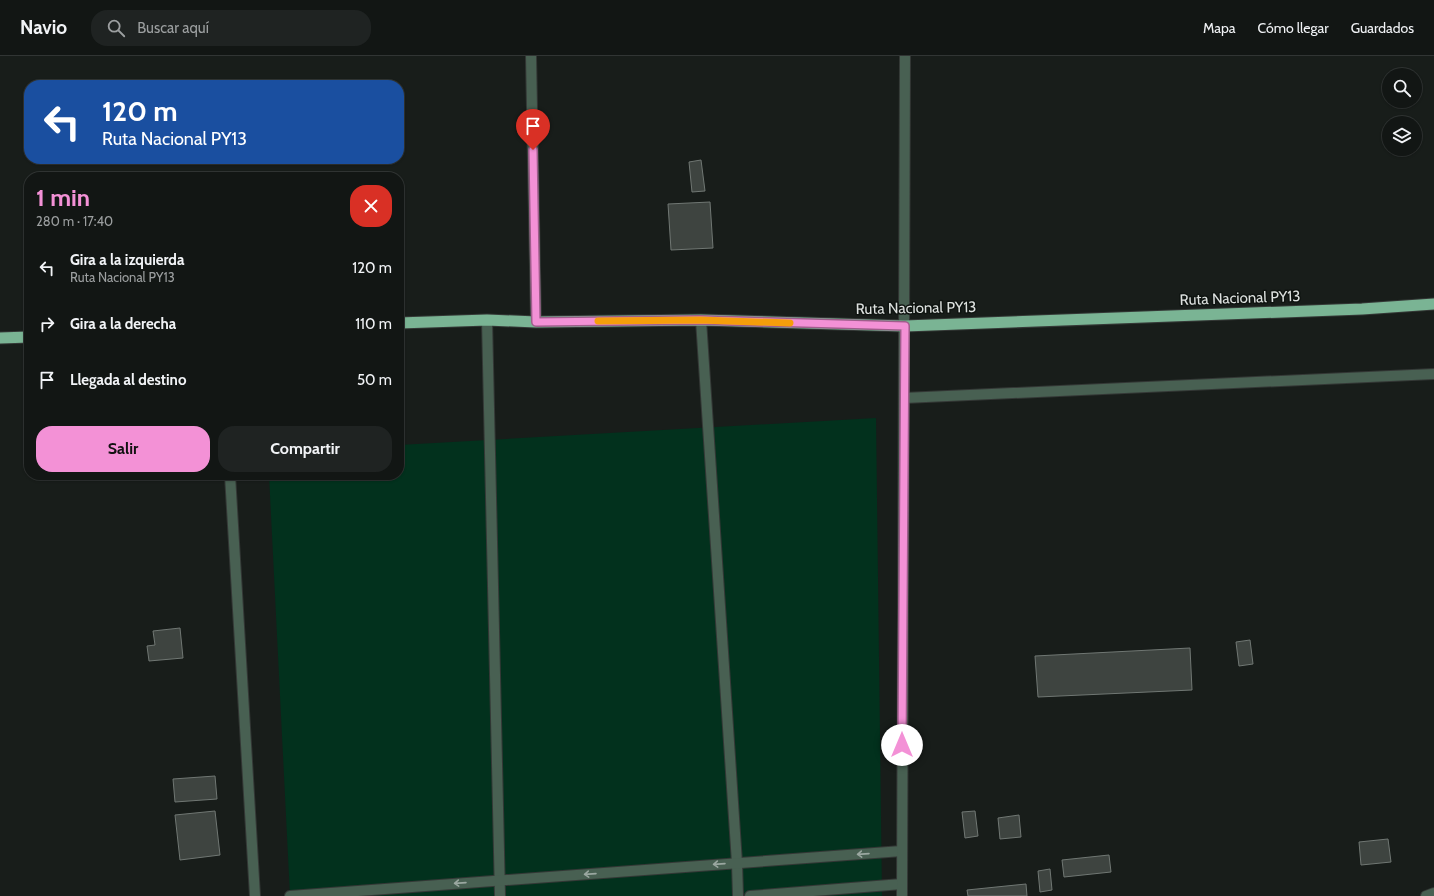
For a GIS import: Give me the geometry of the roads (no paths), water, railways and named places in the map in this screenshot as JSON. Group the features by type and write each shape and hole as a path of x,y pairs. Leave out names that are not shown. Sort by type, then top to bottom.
{"highway":[{"name":"Ruta Nacional PY13","path":"404,323 487,320 536,322 700,320 905,326 1362,309 1434,304"},
{"path":"0,338 24,337"}],"street":[{"path":"531,56 536,322"},
{"path":"902,896 905,56"},
{"path":"487,320 500,896"},
{"path":"700,320 738,896"},
{"path":"904,398 1434,374"},
{"path":"230,480 255,896"},
{"path":"290,896 902,851"},
{"path":"750,896 902,884"},
{"path":"1426,896 1434,893"}]}
